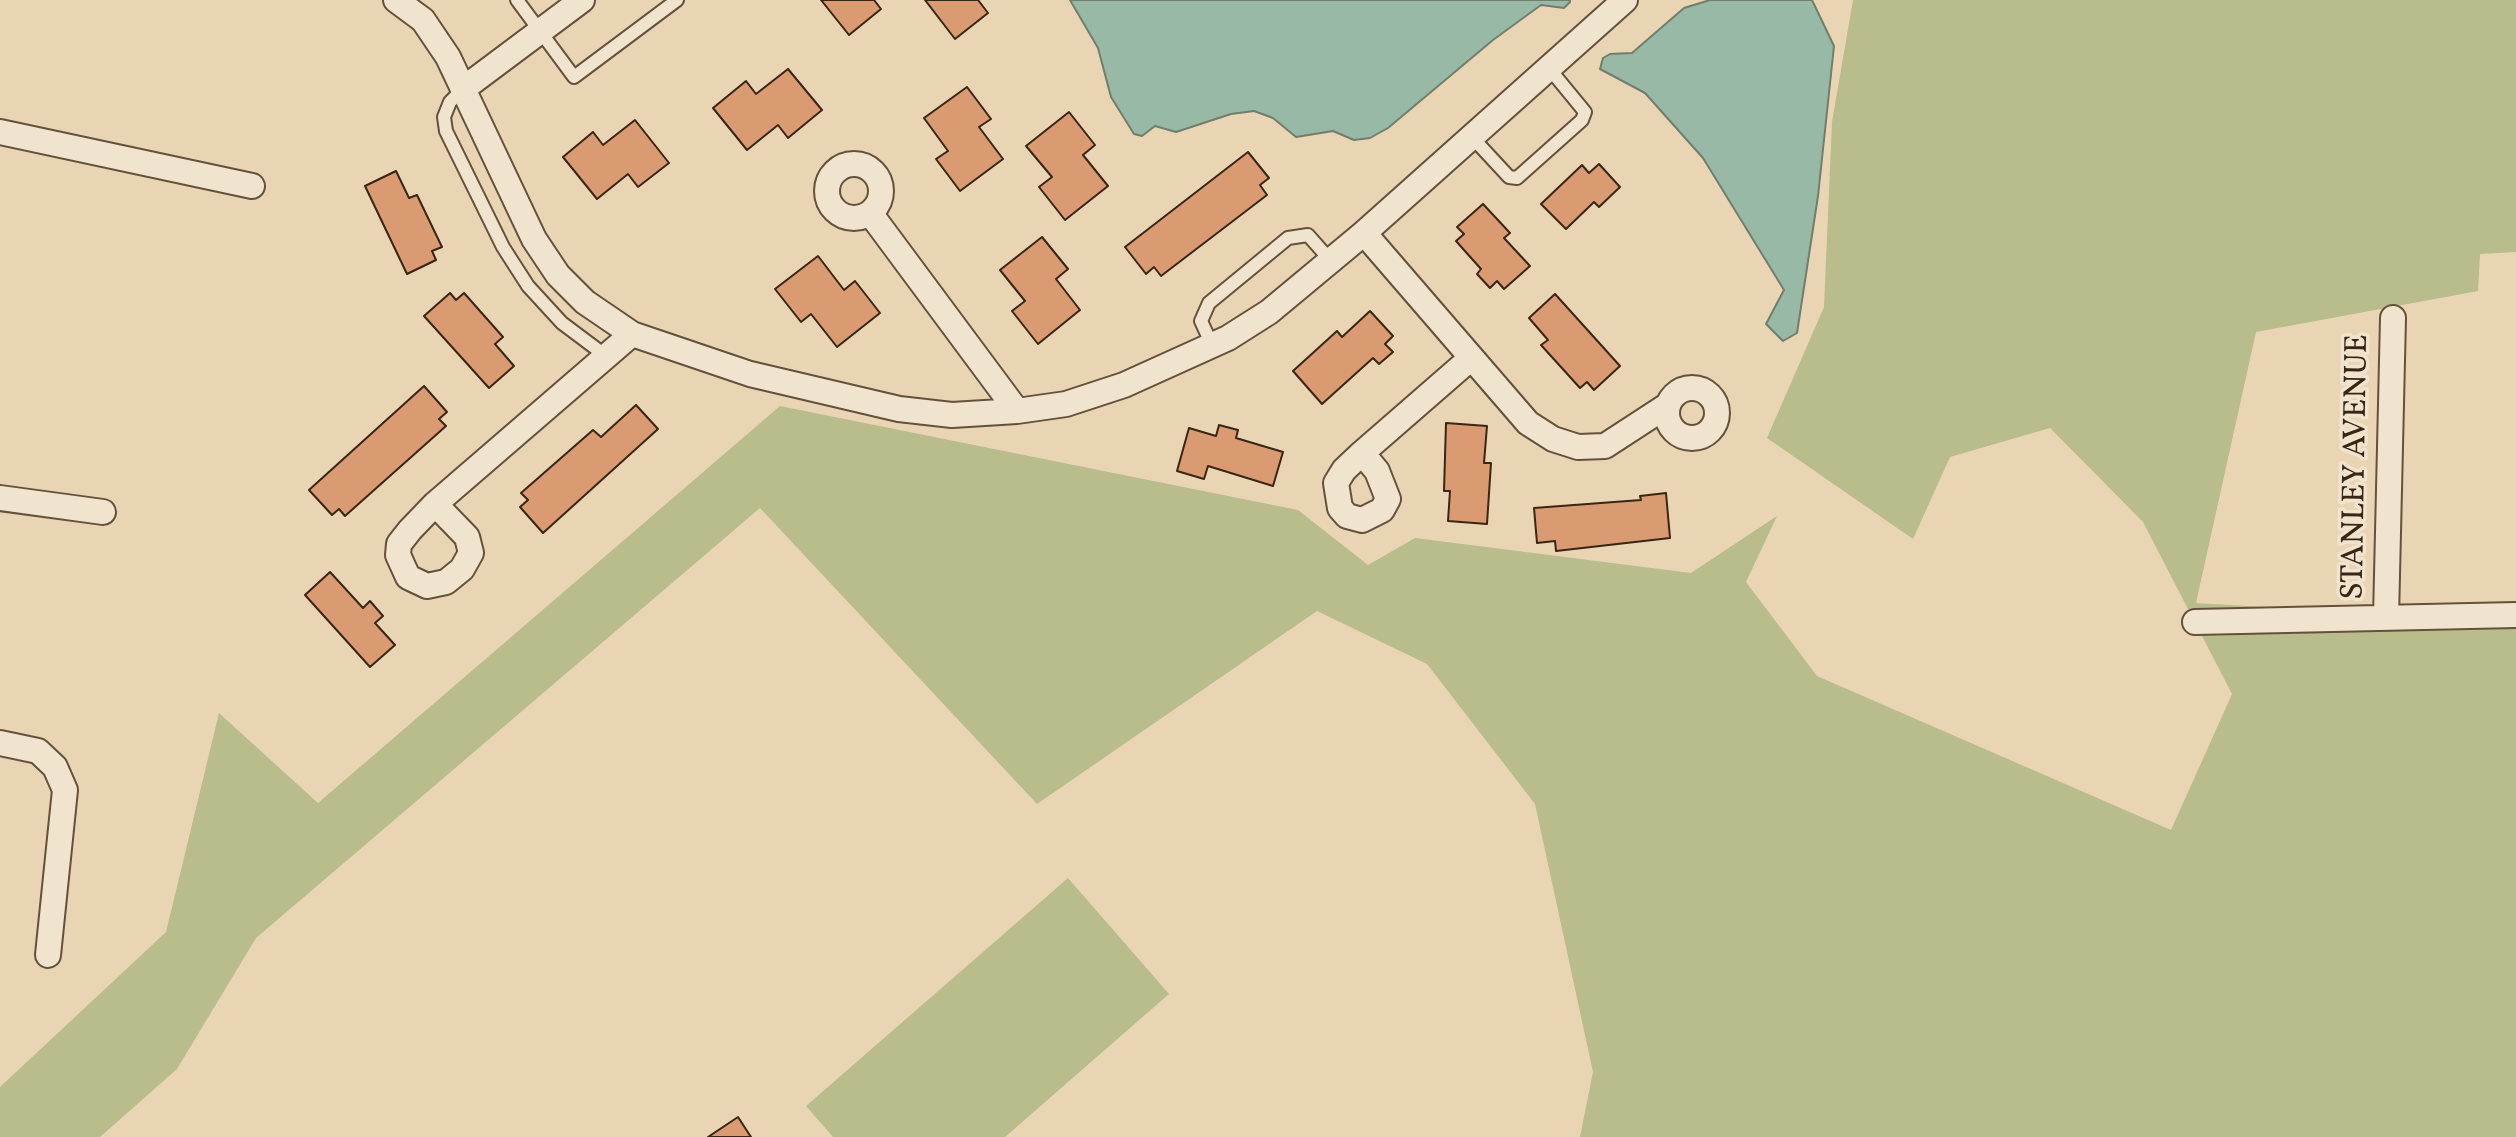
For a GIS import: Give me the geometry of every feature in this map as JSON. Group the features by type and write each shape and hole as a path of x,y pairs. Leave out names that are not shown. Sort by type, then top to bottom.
{"street":[{"path":"396,0 423,20 448,57 534,239 558,275 585,302 632,334 750,374 899,409 952,415 1066,404 1124,385 1212,345 1269,312 1364,233 1625,0"},
{"path":"463,89 582,0"},
{"path":"0,132 252,186"},
{"path":"870,213 1017,411"},
{"path":"1364,233 1528,423 1553,439 1578,447 1605,446 1668,405"},
{"name":"STANLEY AVENUE","path":"2386,618 2393,318"},
{"path":"435,504 632,334"},
{"path":"1362,453 1470,359"},
{"path":"0,498 103,512"},
{"path":"2195,622 2516,615"},
{"path":"0,743 38,751 55,767 65,790 48,955"}],"lane":[{"path":"517,0 574,77 677,0"},
{"path":"1471,136 1509,177 1517,178 1582,120 1585,112 1548,67"},
{"path":"463,89 450,102 444,117 446,131 503,247 528,286 562,323 606,356"},
{"path":"1212,345 1201,321 1209,303 1288,238 1308,235 1331,261"}],"green space":[{"path":"1853,0 2516,0 2516,252 2480,254 2478,291 2256,332 2196,603 2516,622 2516,1137 1580,1137 1593,1072 1535,804 1427,664 1317,611 1037,804 760,508 256,938 177,1069 100,1137 0,1137 0,1087 166,932 219,713 318,803 780,406 1298,510 1368,565 1415,538 1691,573 1777,516 1746,582 1817,676 2171,830 2232,694 2143,522 2050,428 1950,457 1913,539 1767,438 1824,307 1832,122"},
{"path":"1068,878 1169,994 1005,1137 833,1137 806,1106"}],"shaded area":[{"path":"1070,0 1570,2 1564,8 1541,5 1493,40 1388,128 1370,138 1354,140 1333,131 1296,137 1273,118 1254,111 1231,114 1176,132 1155,126 1142,136 1134,134 1111,97 1098,48"},
{"path":"1710,0 1812,0 1834,46 1818,196 1797,333 1783,341 1766,324 1784,290 1703,158 1645,93 1600,69 1603,58 1610,54 1632,53 1684,8"}],"building":[{"path":"821,0 874,0 881,9 849,35"},
{"path":"925,0 978,0 988,13 955,39"},
{"path":"788,69 822,110 788,138 778,125 747,150 713,108 746,81 756,94"},
{"path":"967,87 991,119 979,127 1003,159 960,191 936,159 948,151 924,118"},
{"path":"1069,112 1095,145 1083,155 1108,186 1065,220 1039,187 1052,177 1026,146"},
{"path":"635,120 669,163 638,187 628,174 597,199 563,157 593,132 603,145"},
{"path":"1248,152 1269,178 1260,185 1267,195 1161,276 1154,267 1146,274 1125,247"},
{"path":"1599,164 1620,187 1599,207 1594,202 1566,229 1541,204 1582,165 1589,173"},
{"path":"396,171 409,198 417,195 442,247 432,251 436,260 407,274 365,186"},
{"path":"1483,204 1510,233 1504,238 1530,266 1504,289 1497,281 1490,288 1477,274 1481,269 1456,241 1464,234 1457,227"},
{"path":"1042,237 1068,269 1056,279 1080,310 1038,344 1012,311 1025,301 1000,270"},
{"path":"818,256 844,290 855,281 880,313 837,347 811,314 801,322 775,289"},
{"path":"450,293 456,300 464,293 503,337 495,344 514,366 489,388 424,316"},
{"path":"1555,294 1620,366 1594,390 1587,382 1580,388 1541,345 1548,340 1529,318"},
{"path":"1370,311 1393,336 1385,344 1393,352 1379,364 1373,358 1322,404 1293,371 1337,331 1342,337"},
{"path":"424,386 447,412 439,419 446,426 345,516 339,509 332,515 309,490"},
{"path":"636,405 658,429 543,533 520,507 528,500 521,493 593,430 601,437"},
{"path":"1446,423 1487,426 1484,463 1491,463 1487,524 1448,521 1450,491 1444,491"},
{"path":"1219,425 1238,430 1236,438 1283,452 1273,486 1208,466 1204,479 1177,471 1189,428 1216,436"},
{"path":"1666,493 1670,538 1556,551 1555,541 1537,543 1534,508 1641,500 1640,496"},
{"path":"330,572 363,608 370,601 383,616 375,623 395,645 370,667 305,595"},
{"path":"738,1117 751,1137 708,1137"}]}
